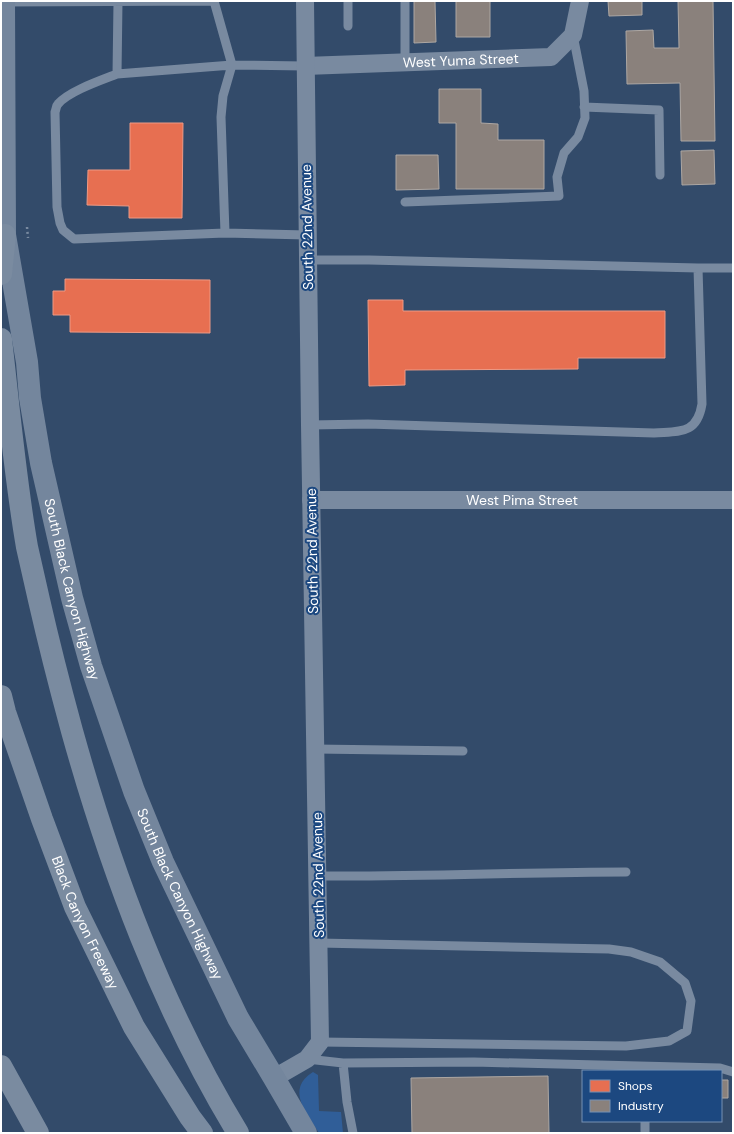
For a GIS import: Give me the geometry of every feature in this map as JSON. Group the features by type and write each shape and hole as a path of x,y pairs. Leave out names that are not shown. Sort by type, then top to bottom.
{"highway":[{"path":"1,274 5,235"},
{"path":"1,339 17,481 28,548 60,689 79,757 101,828 146,952 198,1063 238,1133"},
{"name":"Black Canyon Freeway","path":"1,696 5,712 42,819 75,907 134,1027 190,1117 202,1133"},
{"path":"1,1066 38,1133"}],"main road":[{"name":"South Black Canyon Highway","path":"4,2 5,235 27,362 30,398 41,463 72,598 91,666 134,791 163,862 238,1018 306,1133"}],"street":[{"name":"South 22nd Avenue","path":"304,1 320,1042"},
{"path":"573,35 580,1"},
{"name":"West Yuma Street","path":"305,66 551,57 573,35"},
{"name":"West Pima Street","path":"311,500 733,500"},
{"path":"274,1078 307,1059 320,1042"}],"lane":[{"path":"4,2 214,1 232,65 223,96 221,117 225,234"},
{"path":"348,1 348,26"},
{"path":"405,1 406,62"},
{"path":"117,74 118,2"},
{"path":"405,202 559,196 557,177 564,153 578,138 585,118 584,91 573,35"},
{"path":"305,66 232,65 117,74 66,97 57,104 55,112 56,207 60,223 64,230 74,239 85,240 225,234 307,235"},
{"path":"584,107 659,110 660,175"},
{"path":"308,260 733,268"},
{"path":"310,425 368,424 654,433 687,430 694,425 700,416 702,404 698,268"},
{"path":"316,749 463,751"},
{"path":"318,876 626,872"},
{"path":"319,943 609,949 631,952 660,962 685,983 691,1001 687,1031 669,1041 626,1046 320,1042"},
{"path":"307,1059 343,1063 474,1062 643,1069 720,1068 733,1072"},
{"path":"343,1063 347,1102 353,1133"},
{"path":"645,1122 645,1133"}],"path":[{"path":"26,220 28,243"}],"shaded area":[{"path":"313,1072 318,1075 319,1111 341,1112 343,1133 319,1133 304,1110 299,1094 300,1086"}],"building: Shops":[{"path":"130,123 183,123 182,218 129,218 129,206 87,205 88,170 130,170"},
{"path":"65,279 210,280 210,333 70,332 70,315 53,315 53,291 65,291"},
{"path":"368,300 403,300 403,311 665,311 665,358 578,358 578,369 405,370 405,385 369,386"}],"building: Industry":[{"path":"414,1 435,1 436,42 414,43"},
{"path":"456,1 490,1 490,37 456,37"},
{"path":"608,1 642,1 642,15 609,16"},
{"path":"678,1 713,1 715,141 681,141 680,83 627,84 626,31 653,30 654,48 679,48"},
{"path":"439,89 481,89 481,123 498,124 498,140 544,140 544,189 456,189 456,123 439,123"},
{"path":"714,150 715,184 682,185 681,151"},
{"path":"396,155 438,155 439,189 396,190"},
{"path":"548,1076 549,1133 412,1133 411,1078"},
{"path":"722,1080 728,1080 728,1098 722,1098"}]}
